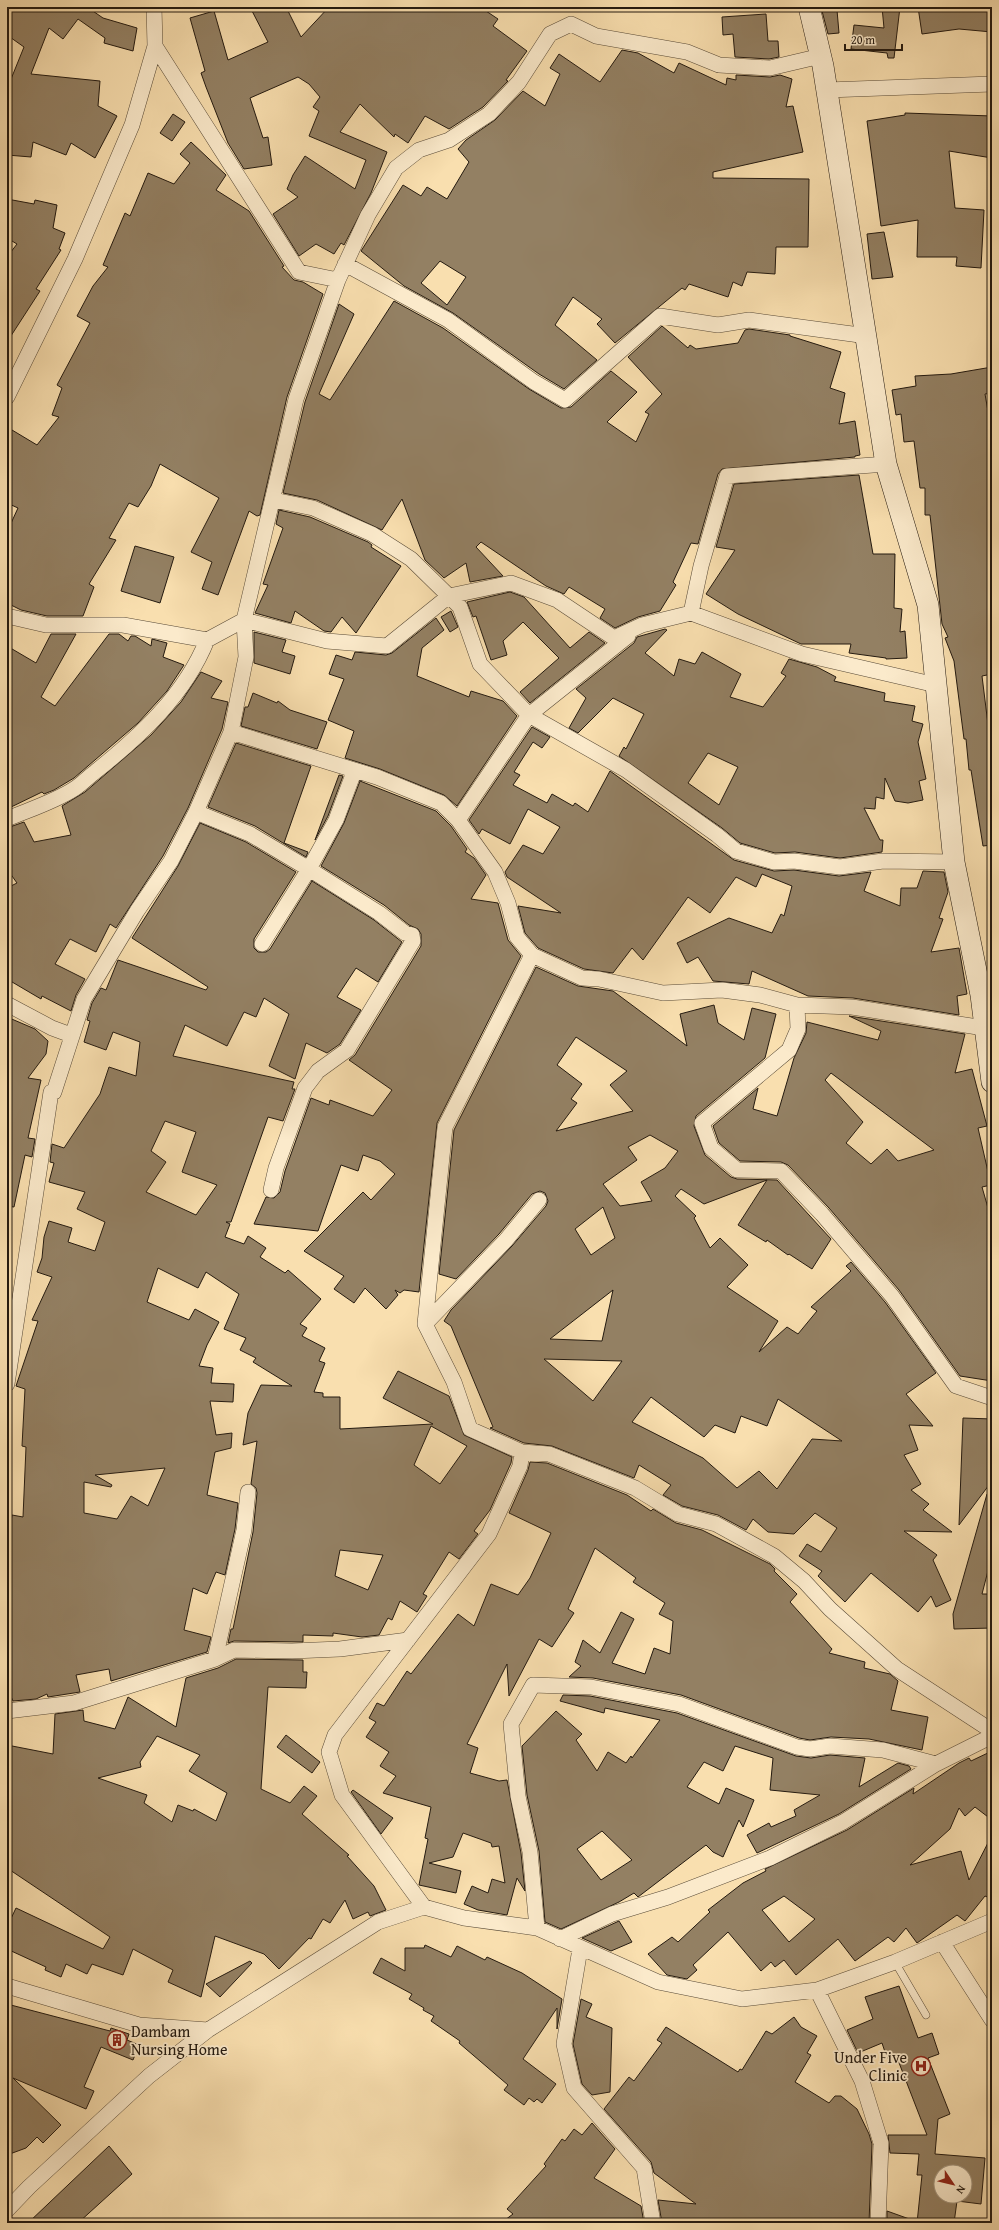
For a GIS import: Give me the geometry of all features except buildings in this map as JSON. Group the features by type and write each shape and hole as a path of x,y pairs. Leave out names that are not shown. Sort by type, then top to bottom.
{"street":[{"path":"7,397 75,259 132,125 155,46 154,7"},
{"path":"809,7 821,56 827,90 886,464 928,605 954,862 981,995 992,1082"},
{"path":"7,1384 51,1092 54,1092 71,1035 84,999 137,911 172,861 196,812 231,732 246,657 244,620 274,500 296,399 338,280 368,214 396,168 419,150 449,140 489,114 518,82 550,34 571,24 596,36 687,52 719,65 770,68 821,56"},
{"path":"155,46 299,272 338,280"},
{"path":"827,90 992,84"},
{"path":"345,264 448,320 534,382 566,400 660,316 718,325 749,320 866,336"},
{"path":"690,613 701,566 727,476 886,464"},
{"path":"274,500 313,508 372,534 411,559 460,607 480,664 529,715 626,770 717,835 736,851 774,862 794,861 840,867 883,861 954,862"},
{"path":"7,616 46,625 123,625 207,640 244,620 327,641 386,646 449,596 511,583 557,600 614,638 642,625 690,613 802,654 936,685"},
{"path":"458,820 529,715 642,625"},
{"path":"7,819 74,789 116,756 158,715 184,684 198,662 207,640"},
{"path":"231,732 354,772 377,777 441,803 458,820 495,872 508,903 517,938 532,955 582,978 599,978 663,993 722,990 760,995 797,1005 852,1007 984,1028"},
{"path":"262,944 309,869 336,820 354,772"},
{"path":"196,812 250,834 309,869 379,913 405,933 412,936 413,941 347,1050 318,1071 305,1088 276,1168 271,1190"},
{"path":"532,955 445,1127 425,1324 454,1382 470,1428 522,1452 549,1454 635,1488 678,1514 716,1524 774,1556 804,1581 830,1609 897,1668 992,1731"},
{"path":"7,1004 52,1028 71,1035"},
{"path":"797,1005 798,1029 789,1050 702,1123 711,1148 737,1170 781,1171 822,1214 892,1296 956,1386 992,1398"},
{"path":"425,1324 506,1240 539,1200"},
{"path":"424,1907 342,1796 329,1752 335,1735 489,1534 520,1466 522,1452"},
{"path":"215,1660 244,1530 248,1492"},
{"path":"7,1711 74,1703 215,1660 234,1650 292,1651 340,1649 408,1640"},
{"path":"537,1928 530,1852 518,1796 511,1724 533,1685 591,1687 679,1704 797,1747 810,1749 830,1746 883,1750 936,1764"},
{"path":"560,1939 612,1914 668,1897 770,1858 843,1822 936,1764 992,1736"},
{"path":"7,2210 29,2187 149,2076 208,2030 378,1922 424,1907 464,1918 537,1928 580,1949 658,1982 742,1999 817,1990 895,1962 992,1921"},
{"path":"942,1942 992,2020"},
{"path":"580,1949 564,2044 574,2088 644,2168 653,2223"},
{"path":"7,1986 139,2025 208,2030"},
{"path":"817,1990 862,2081 881,2143 878,2223"}],"lane":[{"path":"895,1962 926,2014"}],"place":[{"name":"Dambam Nursing Home","path":"117,2040"},
{"name":"Under Five Clinic","path":"921,2066"}]}
